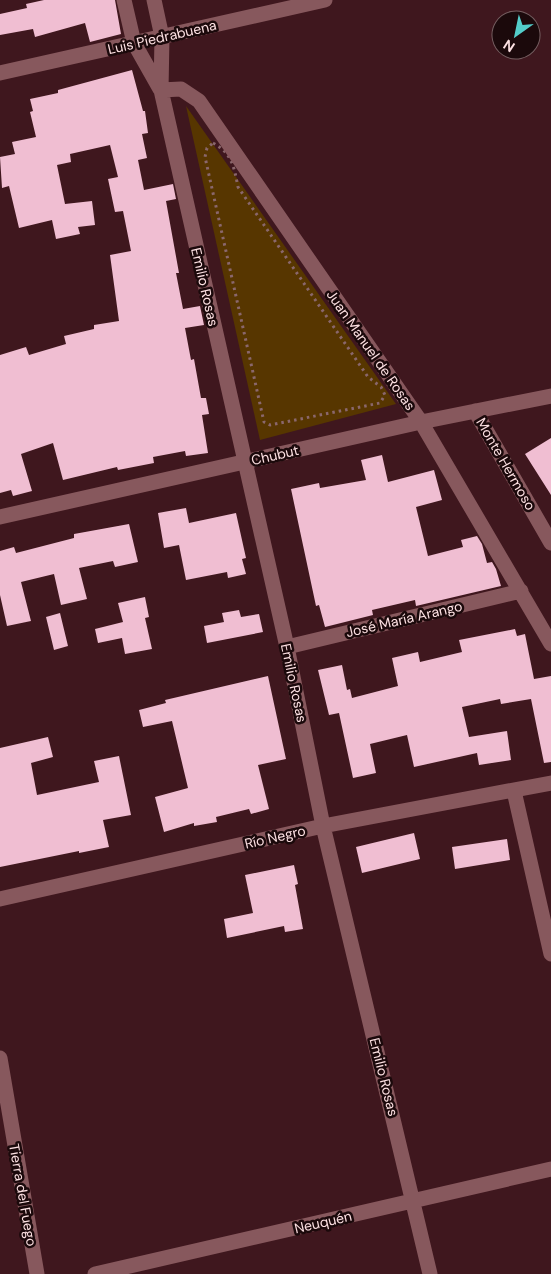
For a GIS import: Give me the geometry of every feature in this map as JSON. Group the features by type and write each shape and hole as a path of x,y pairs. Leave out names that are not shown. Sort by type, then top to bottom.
{"street":[{"name":"Emilio Rosas","path":"124,0 134,43 161,90"},
{"name":"Emilio Rosas","path":"154,0 162,37 161,90 287,646 323,826 430,1274"},
{"name":"Luis Piedrabuena","path":"0,73 325,0"},
{"name":"Juan Manuel de Rosas","path":"161,90 181,89 199,101 421,422 551,644"},
{"name":"Chubut","path":"0,517 421,422 551,396"},
{"name":"Monte Hermoso","path":"476,411 551,543"},
{"name":"José María Arango","path":"287,646 521,591"},
{"name":"Río Negro","path":"0,899 323,826 551,783"},
{"path":"514,791 551,954"},
{"name":"Tierra del Fuego","path":"0,1058 37,1274"},
{"name":"Neuquén","path":"95,1274 551,1169"}],"path":[{"path":"213,143 224,149 233,162 238,187 368,377 381,387 385,395 380,403 270,426 264,422 205,157 207,148 213,143"}],"shaded area":[{"path":"186,106 396,404 260,440"}],"building":[{"path":"44,0 115,0 121,34 90,42 85,23 35,37 33,29 0,35 0,14 27,8 26,4"},
{"path":"132,70 143,111 145,111 148,133 142,134 147,158 138,160 144,190 173,184 176,199 166,201 179,273 176,273 183,309 200,306 204,325 185,328 191,360 194,359 201,398 206,398 209,414 202,415 208,453 186,456 185,451 153,457 154,463 118,470 117,467 63,480 53,443 21,454 32,491 13,496 11,490 0,493 0,355 26,347 29,355 66,344 64,336 94,329 94,325 119,321 110,255 131,251 123,211 115,212 108,179 118,177 110,145 70,154 71,162 57,165 65,204 92,201 95,225 78,227 80,234 56,239 52,220 19,228 9,186 2,188 0,157 15,154 12,142 36,137 30,112 33,111 30,99 58,93 58,90"},
{"path":"551,438 551,495 525,454"},
{"path":"382,455 388,482 434,470 442,500 416,507 428,556 463,547 461,540 477,536 482,544 487,563 492,562 496,569 501,586 416,606 415,600 372,610 373,615 325,627 319,605 316,606 291,489 319,483 320,488 366,480 361,460"},
{"path":"186,508 189,523 236,513 246,558 242,559 246,574 228,578 227,572 186,580 179,545 164,548 158,513"},
{"path":"129,524 138,562 115,567 113,561 79,568 87,599 61,605 54,574 21,582 31,621 7,626 0,595 0,551 14,547 16,553 74,538 74,534"},
{"path":"145,597 149,617 145,618 152,649 125,654 122,638 98,643 95,629 123,622 118,603"},
{"path":"239,610 241,617 259,614 263,632 207,643 204,626 224,622 222,613"},
{"path":"60,613 68,646 54,650 46,617"},
{"path":"515,629 517,636 525,634 534,679 551,676 551,762 544,763 531,699 501,704 500,699 462,707 469,737 507,731 511,760 479,765 477,753 414,767 407,735 370,744 376,773 353,778 339,713 329,715 318,670 342,665 347,690 350,689 352,698 398,686 392,658 418,652 420,662 462,652 459,640"},
{"path":"268,676 286,759 258,765 269,809 251,814 249,809 216,817 217,822 194,826 194,823 164,832 155,797 188,788 172,721 143,727 139,710 166,703 165,700"},
{"path":"48,737 53,757 31,763 37,795 99,782 94,761 119,756 131,815 103,820 109,847 0,867 0,748"},
{"path":"414,833 420,859 362,873 356,847"},
{"path":"507,839 510,860 455,869 452,847"},
{"path":"294,865 298,884 295,885 303,929 285,932 284,926 227,938 224,919 253,913 245,875"}]}
